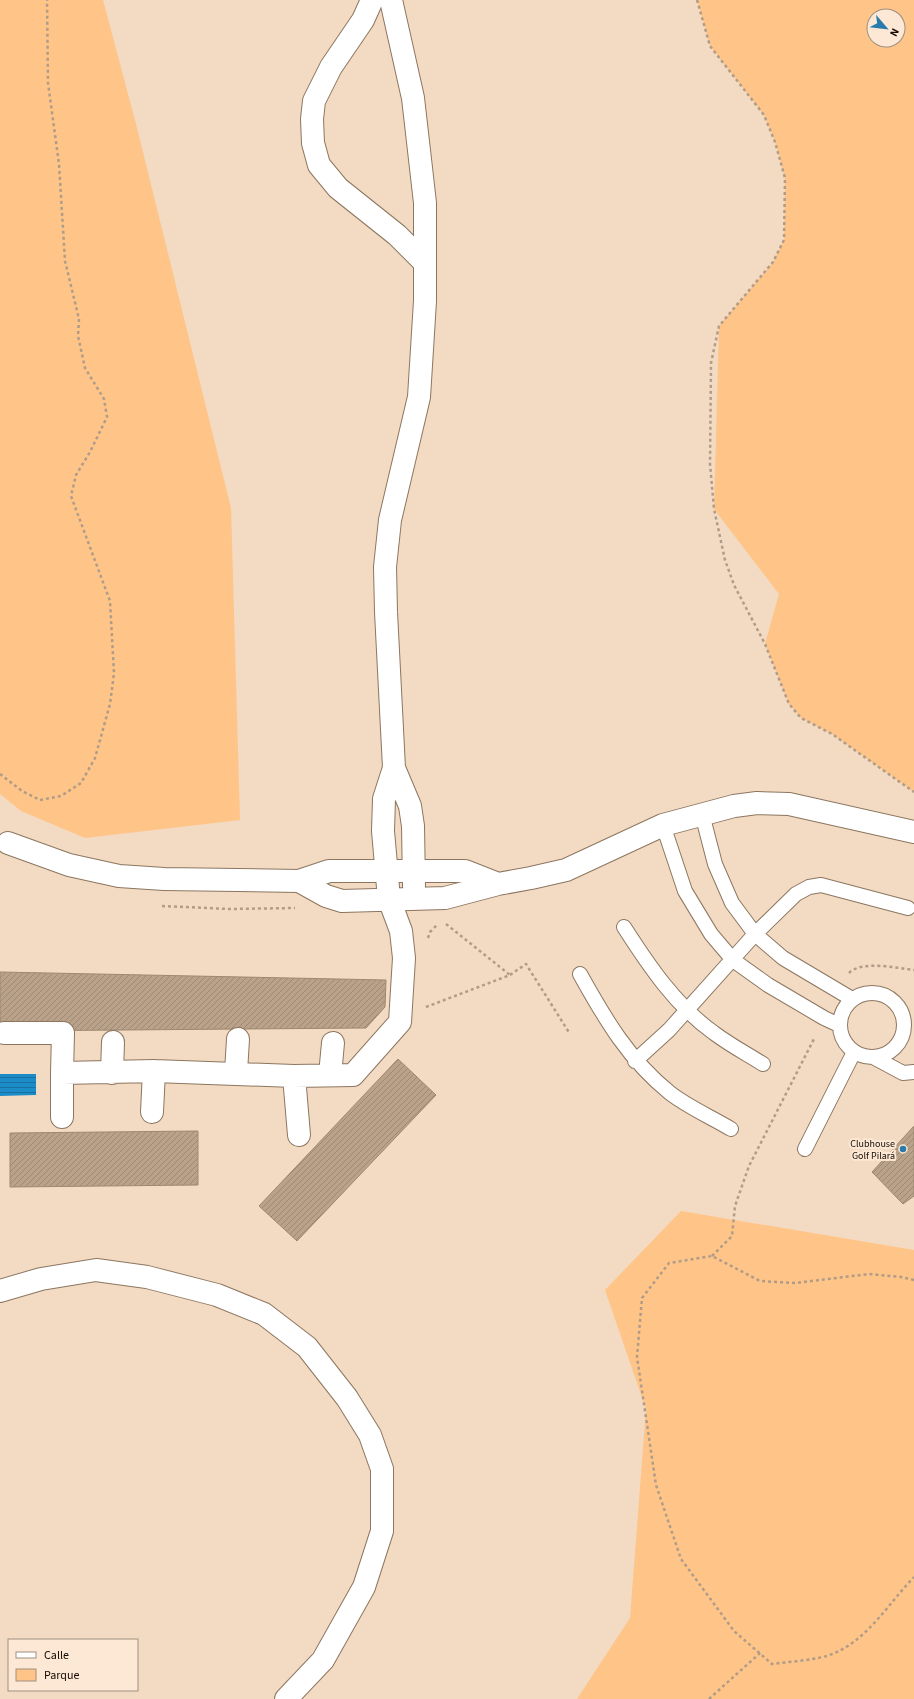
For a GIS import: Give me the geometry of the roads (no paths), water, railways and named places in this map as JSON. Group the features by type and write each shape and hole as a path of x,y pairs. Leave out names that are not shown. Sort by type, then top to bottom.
{"street":[{"path":"372,0 363,20 331,67 314,101 312,119 313,144 318,165 338,188 398,235 425,263"},
{"path":"391,0 413,98 425,203 425,301 420,396 390,520 385,567 394,768 410,806 413,826 414,900 402,938"},
{"path":"62,1074 154,1071 236,1072 294,1076 353,1075 400,1022 404,958 402,938 389,899 383,831 384,799 394,768"},
{"path":"299,881 326,896 342,901 445,898 498,884 566,870 663,825 702,814 757,803 789,804 914,832"},
{"path":"3,839 69,865 119,876 164,879 299,881 329,871 465,871 498,884"},
{"path":"4,1033 63,1033 62,1117"},
{"path":"236,1072 238,1039"},
{"path":"112,1073 113,1042"},
{"path":"330,1076 332,1043"},
{"path":"152,1112 154,1071"},
{"path":"294,1076 299,1135"},
{"path":"3,1287 96,1270 147,1277 217,1295 264,1314 307,1346 347,1398 370,1436 382,1469 382,1531 364,1587 323,1660 286,1699"}],"lane":[{"path":"702,814 714,864 732,903 755,934 783,958 852,999"},
{"path":"663,825 685,891 711,934 733,960 768,985 824,1018 839,1025"},
{"path":"635,1061 669,1030 755,934 796,894 810,887 821,885 908,908"},
{"path":"624,927 651,969 687,1010 713,1033 763,1064"},
{"path":"580,974 602,1014 635,1061 671,1094 730,1129"},
{"path":"872,992 893,1000 900,1008 904,1019 904,1029 901,1040 894,1049 885,1055 875,1058 864,1057 845,1045 840,1035 840,1015 845,1006 852,999 862,994 872,992"},
{"path":"900,1008 914,1015"},
{"path":"805,1149 854,1052"},
{"path":"875,1058 903,1073 914,1072"}],"water":[{"path":"0,1074 36,1074 36,1095 0,1096"}],"place":[{"name":"Clubhouse Golf Pilará","path":"903,1149"}]}
